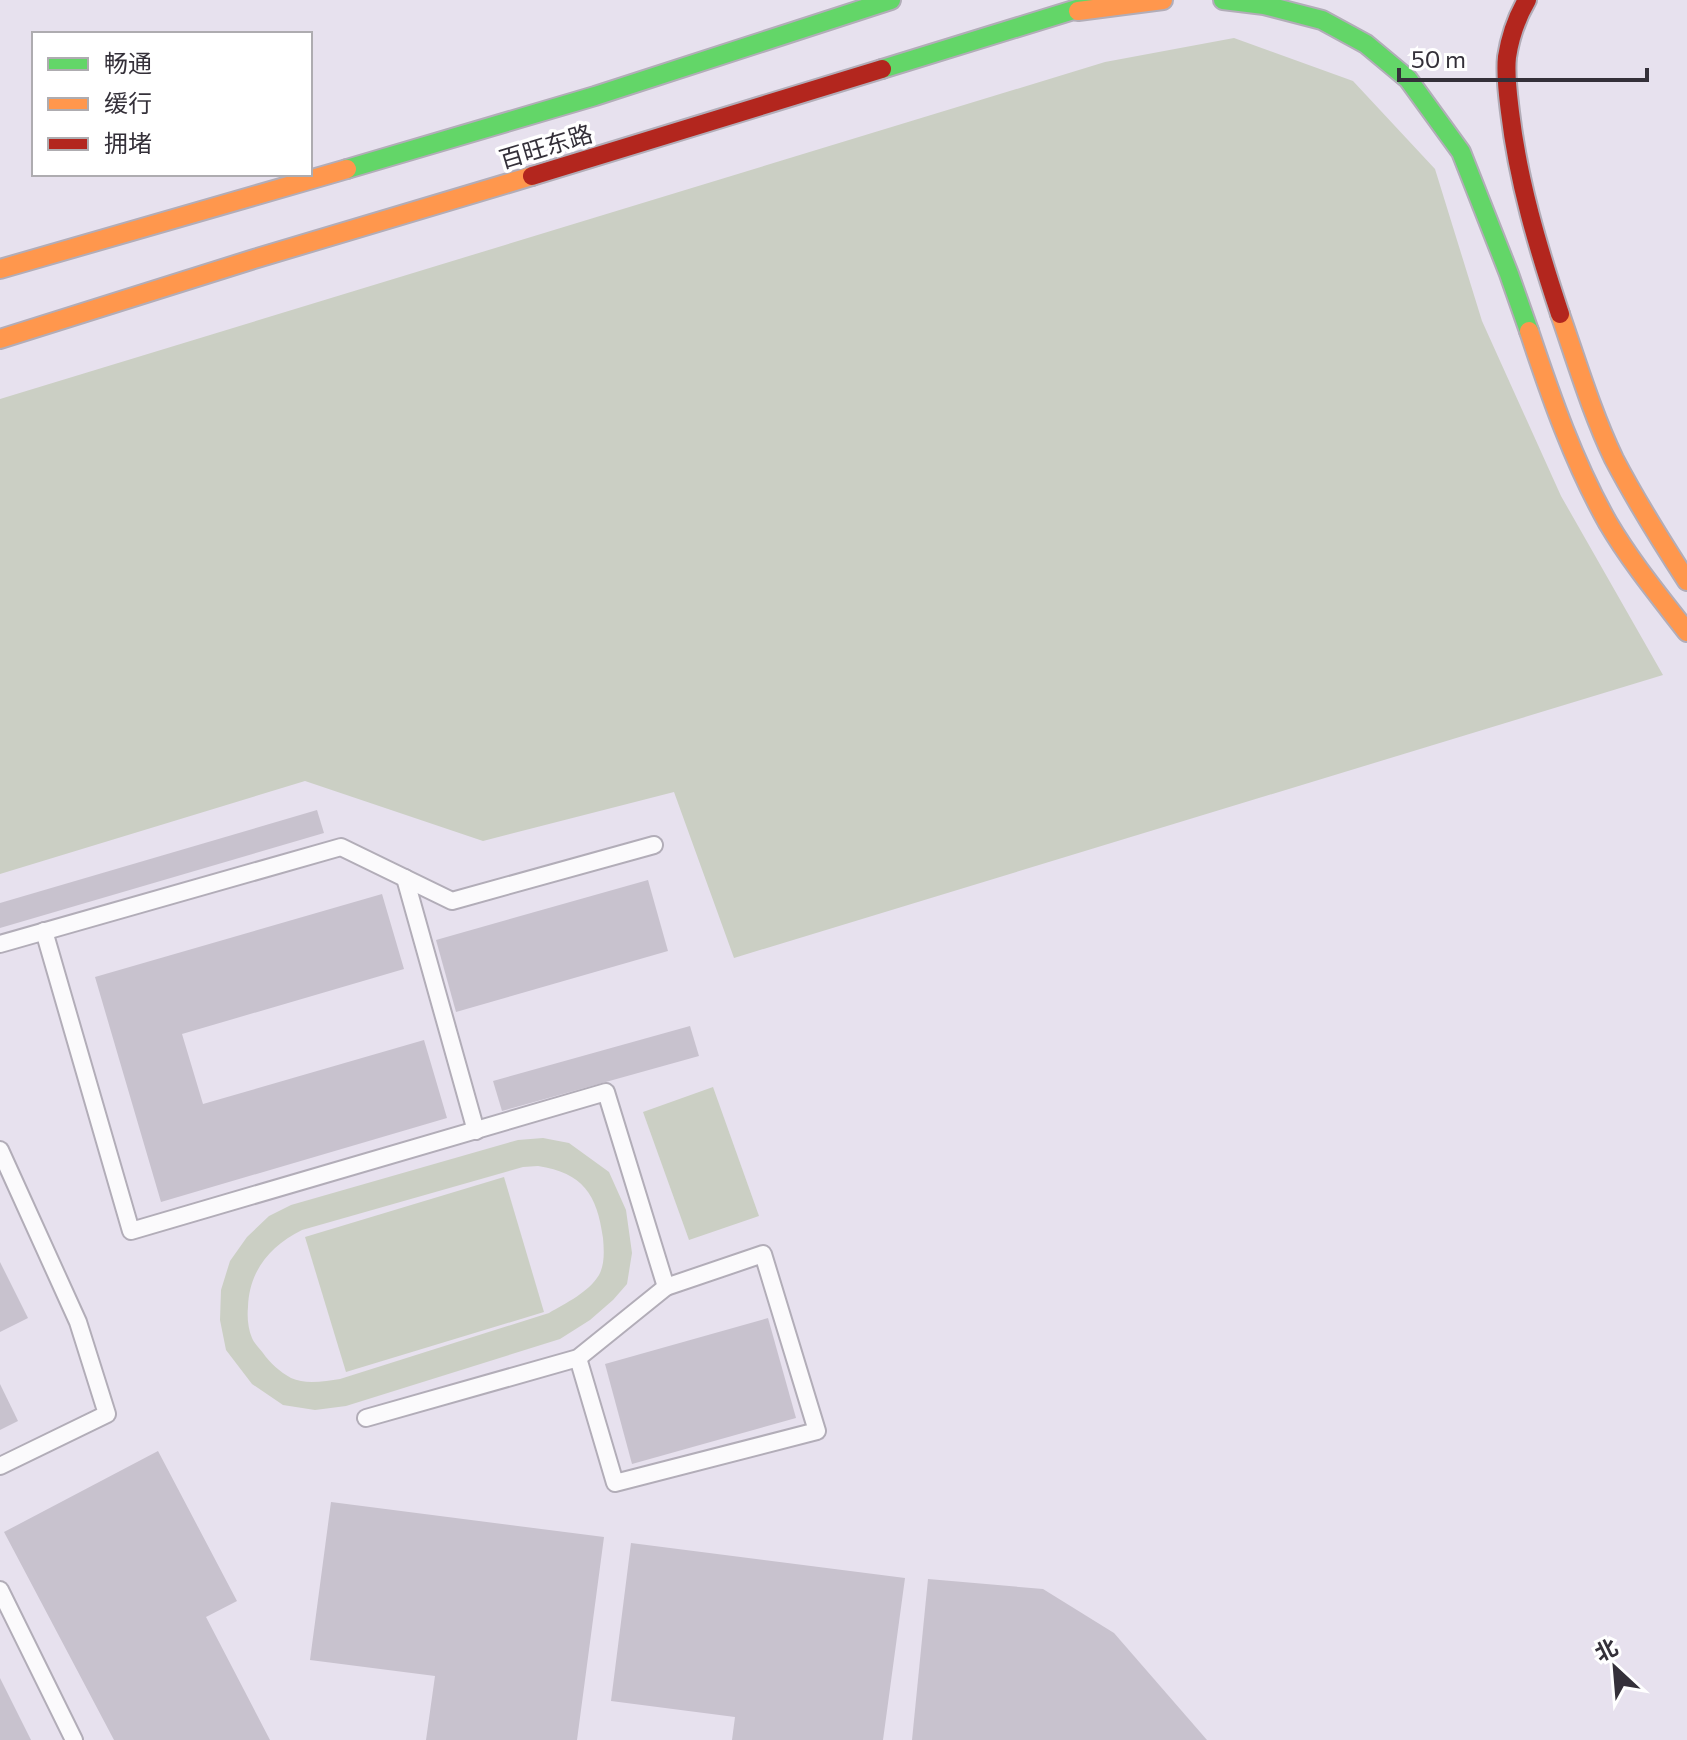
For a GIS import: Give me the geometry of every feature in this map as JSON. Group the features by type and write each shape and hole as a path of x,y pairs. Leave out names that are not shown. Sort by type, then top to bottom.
{"main road":[{"name":"百旺东路","path":"0,269 595,96 891,0"},
{"name":"百旺东路","path":"0,339 1106,0"},
{"path":"1060,13 1163,0"},
{"path":"1223,0 1264,5 1322,20 1366,44 1408,79 1461,152 1509,274 1556,411 1584,477 1636,566 1687,632"},
{"path":"1527,0 1519,13 1507,59 1508,98 1514,150 1542,260 1592,407 1613,456 1640,508 1687,581"}],"lane":[{"path":"0,944 341,847 452,901 654,845"},
{"path":"405,878 476,1131"},
{"path":"44,931 131,1231 606,1092 666,1287"},
{"path":"0,1150 5,1174 78,1322 107,1414 0,1466"},
{"path":"366,1418 578,1358 666,1287 763,1254 817,1431 615,1483 578,1358"},
{"path":"0,1590 74,1740"}],"shaded area":[{"path":"1234,38 1353,81 1435,169 1482,321 1561,496 1663,675 734,958 674,792 483,841 305,781 0,874 0,399 1105,62"},
{"path":"713,1087 759,1216 689,1240 643,1112"},
{"path":"543,1138 569,1143 609,1172 626,1210 632,1253 627,1284 613,1300 590,1320 560,1339 346,1406 315,1410 283,1405 252,1384 226,1350 220,1320 221,1290 230,1261 247,1237 269,1216 291,1205 518,1140","holes":["523,1167 553,1169 577,1180 592,1198 600,1223 604,1257 599,1275 589,1287 549,1313 340,1379 322,1381 303,1381 287,1376 272,1364 253,1340 248,1315 252,1282 263,1261 291,1236 302,1230"]},
{"path":"504,1177 544,1312 346,1372 305,1237"}],"building":[{"path":"317,810 324,833 0,928 0,903"},
{"path":"648,880 668,951 456,1012 436,940"},
{"path":"382,894 404,969 182,1034 203,1104 424,1040 447,1118 161,1202 95,977"},
{"path":"690,1026 699,1056 502,1111 493,1081"},
{"path":"0,1262 28,1318 0,1332"},
{"path":"768,1318 796,1418 632,1464 605,1364"},
{"path":"0,1384 18,1421 0,1430"},
{"path":"158,1451 237,1601 206,1617 270,1740 114,1740 4,1532"},
{"path":"331,1502 604,1537 577,1740 426,1740 435,1676 310,1660"},
{"path":"631,1543 905,1578 883,1740 732,1740 735,1717 611,1701"},
{"path":"928,1579 1043,1589 1114,1633 1207,1740 912,1740"},
{"path":"0,1678 31,1740 0,1740"}],"traffic: fast":[{"path":"347,169 595,96 891,0"},
{"path":"882,69 1106,0"},
{"path":"1223,0 1264,5 1322,20 1366,44 1408,79 1461,152 1529,331"}],"traffic: slow":[{"path":"1078,11 1163,0"},
{"path":"0,269 347,169"},
{"path":"0,339 532,176"},
{"path":"1560,314 1614,459 1687,581"},
{"path":"1529,331 1564,429 1608,523 1626,552 1687,632"}],"traffic: jam":[{"path":"1527,0 1508,50 1508,92 1524,189 1560,314"},
{"path":"532,176 882,69"}]}
